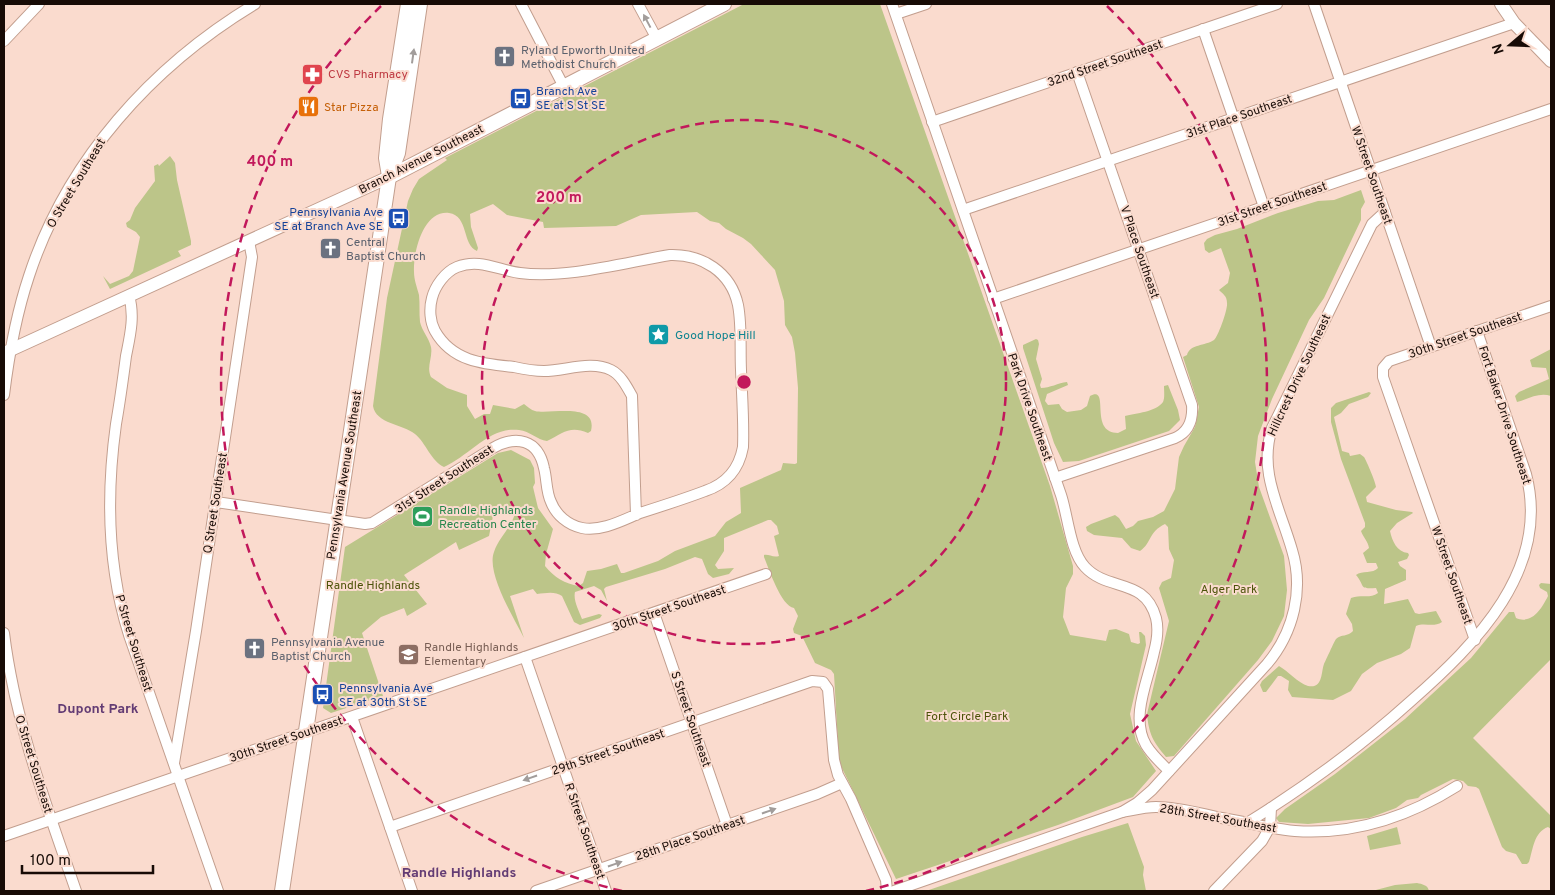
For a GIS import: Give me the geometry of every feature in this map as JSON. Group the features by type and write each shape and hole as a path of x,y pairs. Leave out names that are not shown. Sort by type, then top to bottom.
{"highway":[{"name":"Pennsylvania Avenue Southeast","path":"390,177 386,158 387,148 408,4"},
{"name":"Pennsylvania Avenue Southeast","path":"282,891 390,177 398,153 420,4"},
{"name":"Branch Avenue Southeast","path":"390,177 724,4"}],"main road":[{"path":"1501,4 1514,23 1551,61"},
{"name":"Branch Avenue Southeast","path":"7,351 390,177"}],"street":[{"path":"4,41 40,4"},
{"name":"O Street Southeast","path":"4,395 7,351 23,294 41,244 60,206 97,146 128,108 167,68 213,31 256,4"},
{"path":"521,4 564,87"},
{"path":"638,4 657,38"},
{"name":"Park Drive Southeast","path":"892,4 1055,478 1074,547 1082,564 1090,572 1100,578 1136,590 1147,601 1155,615 1158,630 1157,640 1140,708 1140,720 1146,745 1169,771"},
{"path":"896,14 926,4"},
{"name":"32nd Street Southeast","path":"932,122 1277,4"},
{"name":"W Street Southeast","path":"1314,4 1431,347"},
{"name":"31st Place Southeast","path":"963,210 1514,23"},
{"path":"1203,29 1264,207"},
{"name":"V Place Southeast","path":"1055,478 1179,436 1185,431 1191,420 1192,405 1109,160 1077,72"},
{"name":"31st Street Southeast","path":"993,299 1551,109"},
{"name":"Hillcrest Drive Southeast","path":"1122,812 1137,803 1152,790 1267,664 1282,644 1289,627 1296,595 1296,569 1292,550 1269,480 1267,457 1269,440 1272,428 1308,352 1372,224 1385,212"},
{"name":"Q Street Southeast","path":"174,764 216,502 252,257 249,241"},
{"name":"31st Street Southeast","path":"216,502 365,524 379,520 502,442 512,440 528,443 539,454 544,468 551,503 559,515 580,527 596,528 636,515 712,489 730,475 739,460 743,447 739,314 731,287 715,268 693,258 676,255 551,274 518,272 472,262 452,269 436,287 431,307 432,325 445,346 456,354 486,364 544,371 596,366 612,370 624,381 632,396 636,515"},
{"name":"P Street Southeast","path":"129,296 132,318 111,468 109,502 111,551 117,590 125,623 218,891"},
{"name":"30th Street Southeast","path":"1383,368 1389,361 1551,306"},
{"name":"Fort Baker Drive Southeast","path":"1247,823 1327,770 1374,734 1424,690 1475,640 1494,616 1517,574 1527,542 1531,509 1530,489 1477,331"},
{"name":"W Street Southeast","path":"1383,368 1383,377 1475,640"},
{"name":"30th Street Southeast","path":"4,836 766,574"},
{"name":"S Street Southeast","path":"654,613 727,825"},
{"name":"O Street Southeast","path":"4,633 11,681 21,723 51,820 76,891"},
{"name":"R Street Southeast","path":"525,657 606,891"},
{"name":"29th Street Southeast","path":"390,827 812,681 820,680 826,685 829,693 834,760 842,783"},
{"path":"352,717 412,891"},
{"path":"842,783 851,799 886,880 887,891"},
{"name":"28th Place Southeast","path":"536,891 817,794 842,783"},
{"name":"28th Street Southeast","path":"894,891 1122,812 1156,807 1270,827 1312,831 1344,829 1372,824 1414,810 1457,786"},
{"path":"1152,790 1152,798 1156,803 1166,808"},
{"path":"1214,891 1262,841 1270,827 1271,808"}],"green space":[{"name":"Fort Circle Park","path":"744,4 880,4 1050,486 1073,566 1073,574 1066,588 1063,617 1070,635 1106,641 1109,630 1116,629 1129,634 1131,642 1138,644 1140,643 1139,632 1145,636 1146,645 1130,714 1136,741 1156,771 1133,797 1058,825 896,879 839,762 834,674 831,670 815,663 802,636 794,633 793,629 798,616 794,608 789,606 780,594 764,557 764,555 779,556 774,536 779,534 777,526 771,520 724,538 724,551 715,565 718,569 734,568 729,574 713,578 708,574 702,559 695,557 665,569 606,587 604,589 607,601 601,590 594,586 575,592 576,602 582,619 599,614 602,615 600,618 580,625 574,622 562,596 559,594 537,594 533,589 510,596 524,638 497,583 493,561 496,546 512,520 516,508 493,516 489,536 459,550 456,542 404,575 427,604 407,616 404,608 381,617 362,633 383,696 331,713 323,708 345,547 498,453 511,450 530,460 534,468 535,483 533,487 538,508 553,529 546,554 545,566 560,579 569,584 579,586 583,583 587,571 617,564 621,573 624,573 658,561 675,551 715,536 726,522 741,513 740,488 781,470 783,463 797,463 798,388 795,353 792,337 785,325 784,301 775,270 743,238 697,212 641,215 616,226 544,228 543,222 507,215 493,204 470,214 471,227 478,248 477,251 469,243 460,219 449,213 440,214 432,218 421,234 415,254 414,275 419,295 420,322 431,347 429,370 431,377 447,388 467,395 467,406 475,419 484,414 490,414 493,405 515,409 524,404 535,411 571,411 587,416 591,422 591,431 588,433 571,430 547,441 523,431 508,430 489,437 444,467 436,461 415,434 379,417 373,406 387,298 408,201 419,179 447,160 445,158"},
{"path":"170,156 175,163 191,245 178,251 181,256 110,289 103,276 110,284 129,276 133,271 140,237 136,232 127,227 126,223 130,220 135,208 155,181 154,166 158,164 159,166"},
{"name":"Alger Park","path":"1361,190 1365,202 1361,209 1361,220 1324,298 1309,320 1272,399 1258,436 1255,462 1259,487 1284,556 1287,590 1284,616 1272,641 1258,660 1174,756 1166,757 1152,737 1147,714 1169,621 1159,588 1162,582 1171,578 1174,560 1169,549 1168,527 1165,524 1156,530 1147,545 1140,551 1131,548 1122,538 1094,535 1087,531 1086,527 1115,515 1126,529 1138,521 1153,517 1164,511 1175,489 1179,457 1195,427 1199,407 1183,357 1194,347 1216,338 1227,306 1226,297 1219,290 1228,283 1230,273 1221,248 1209,253 1205,250 1204,243 1207,239 1278,213 1318,201 1334,200"},
{"path":"1036,339 1039,344 1036,359 1042,379 1041,388 1067,382 1068,385 1047,394 1045,401 1048,405 1059,404 1067,412 1081,410 1087,406 1090,396 1096,394 1099,397 1101,418 1104,426 1109,431 1118,433 1126,429 1125,416 1151,410 1160,405 1164,400 1164,386 1168,385 1180,420 1169,431 1079,461 1063,462 1054,443 1023,348 1023,345"},
{"path":"1551,349 1551,396 1538,395 1517,402 1515,396 1519,392 1549,379 1546,368 1532,367 1530,360"},
{"path":"1369,392 1371,393 1368,397 1349,404 1341,413 1334,417 1342,451 1349,453 1350,456 1360,454 1364,457 1373,477 1376,487 1366,497 1367,502 1413,513 1397,523 1390,531 1396,545 1401,551 1409,555 1407,559 1398,562 1406,570 1406,580 1385,589 1384,604 1408,599 1415,613 1436,611 1442,622 1435,625 1416,626 1410,648 1401,654 1377,663 1362,674 1351,691 1333,700 1292,697 1288,690 1289,681 1281,676 1278,676 1266,692 1263,692 1260,685 1262,681 1279,666 1304,684 1308,686 1316,685 1319,682 1324,664 1336,639 1353,631 1352,624 1346,614 1351,598 1372,596 1378,593 1376,588 1364,587 1356,575 1378,568 1376,563 1367,563 1363,553 1369,548 1361,531 1365,527 1365,523 1341,459 1331,422 1331,408 1336,403"},
{"path":"1541,583 1551,584 1551,659 1473,738 1551,816 1551,829 1548,827 1543,829 1537,837 1527,864 1522,864 1516,854 1506,851 1502,847 1479,789 1468,786 1463,781 1453,779 1418,798 1407,800 1396,808 1369,818 1308,824 1279,822 1276,818 1285,809 1335,774 1405,719 1471,658 1509,612 1514,612 1516,618 1522,620 1536,614 1548,596 1547,592 1540,588 1539,585"},
{"path":"1128,823 1144,867 1143,875 1146,891 926,891 1082,837"},
{"path":"1397,827 1401,844 1370,850 1367,836"},
{"path":"1417,883 1426,886 1429,891 1372,891 1395,885"}],"place":[{"name":"Ryland Epworth United Methodist Church","path":"505,57"},
{"name":"CVS Pharmacy","path":"312,74"},
{"name":"Branch Ave SE at S St SE","path":"520,98"},
{"name":"Star Pizza","path":"308,107"},
{"name":"Pennsylvania Ave SE at Branch Ave SE","path":"399,219"},
{"name":"Central Baptist Church","path":"330,249"},
{"name":"Good Hope Hill","path":"659,335"},
{"name":"Randle Highlands Recreation Center","path":"423,517"},
{"name":"Pennsylvania Avenue Baptist Church","path":"255,649"},
{"name":"Randle Highlands Elementary","path":"408,654"},
{"name":"Pennsylvania Ave SE at 30th St SE","path":"323,695"}],"district":[{"name":"Dupont Park","path":"98,708"},
{"name":"Randle Highlands","path":"459,872"}]}
